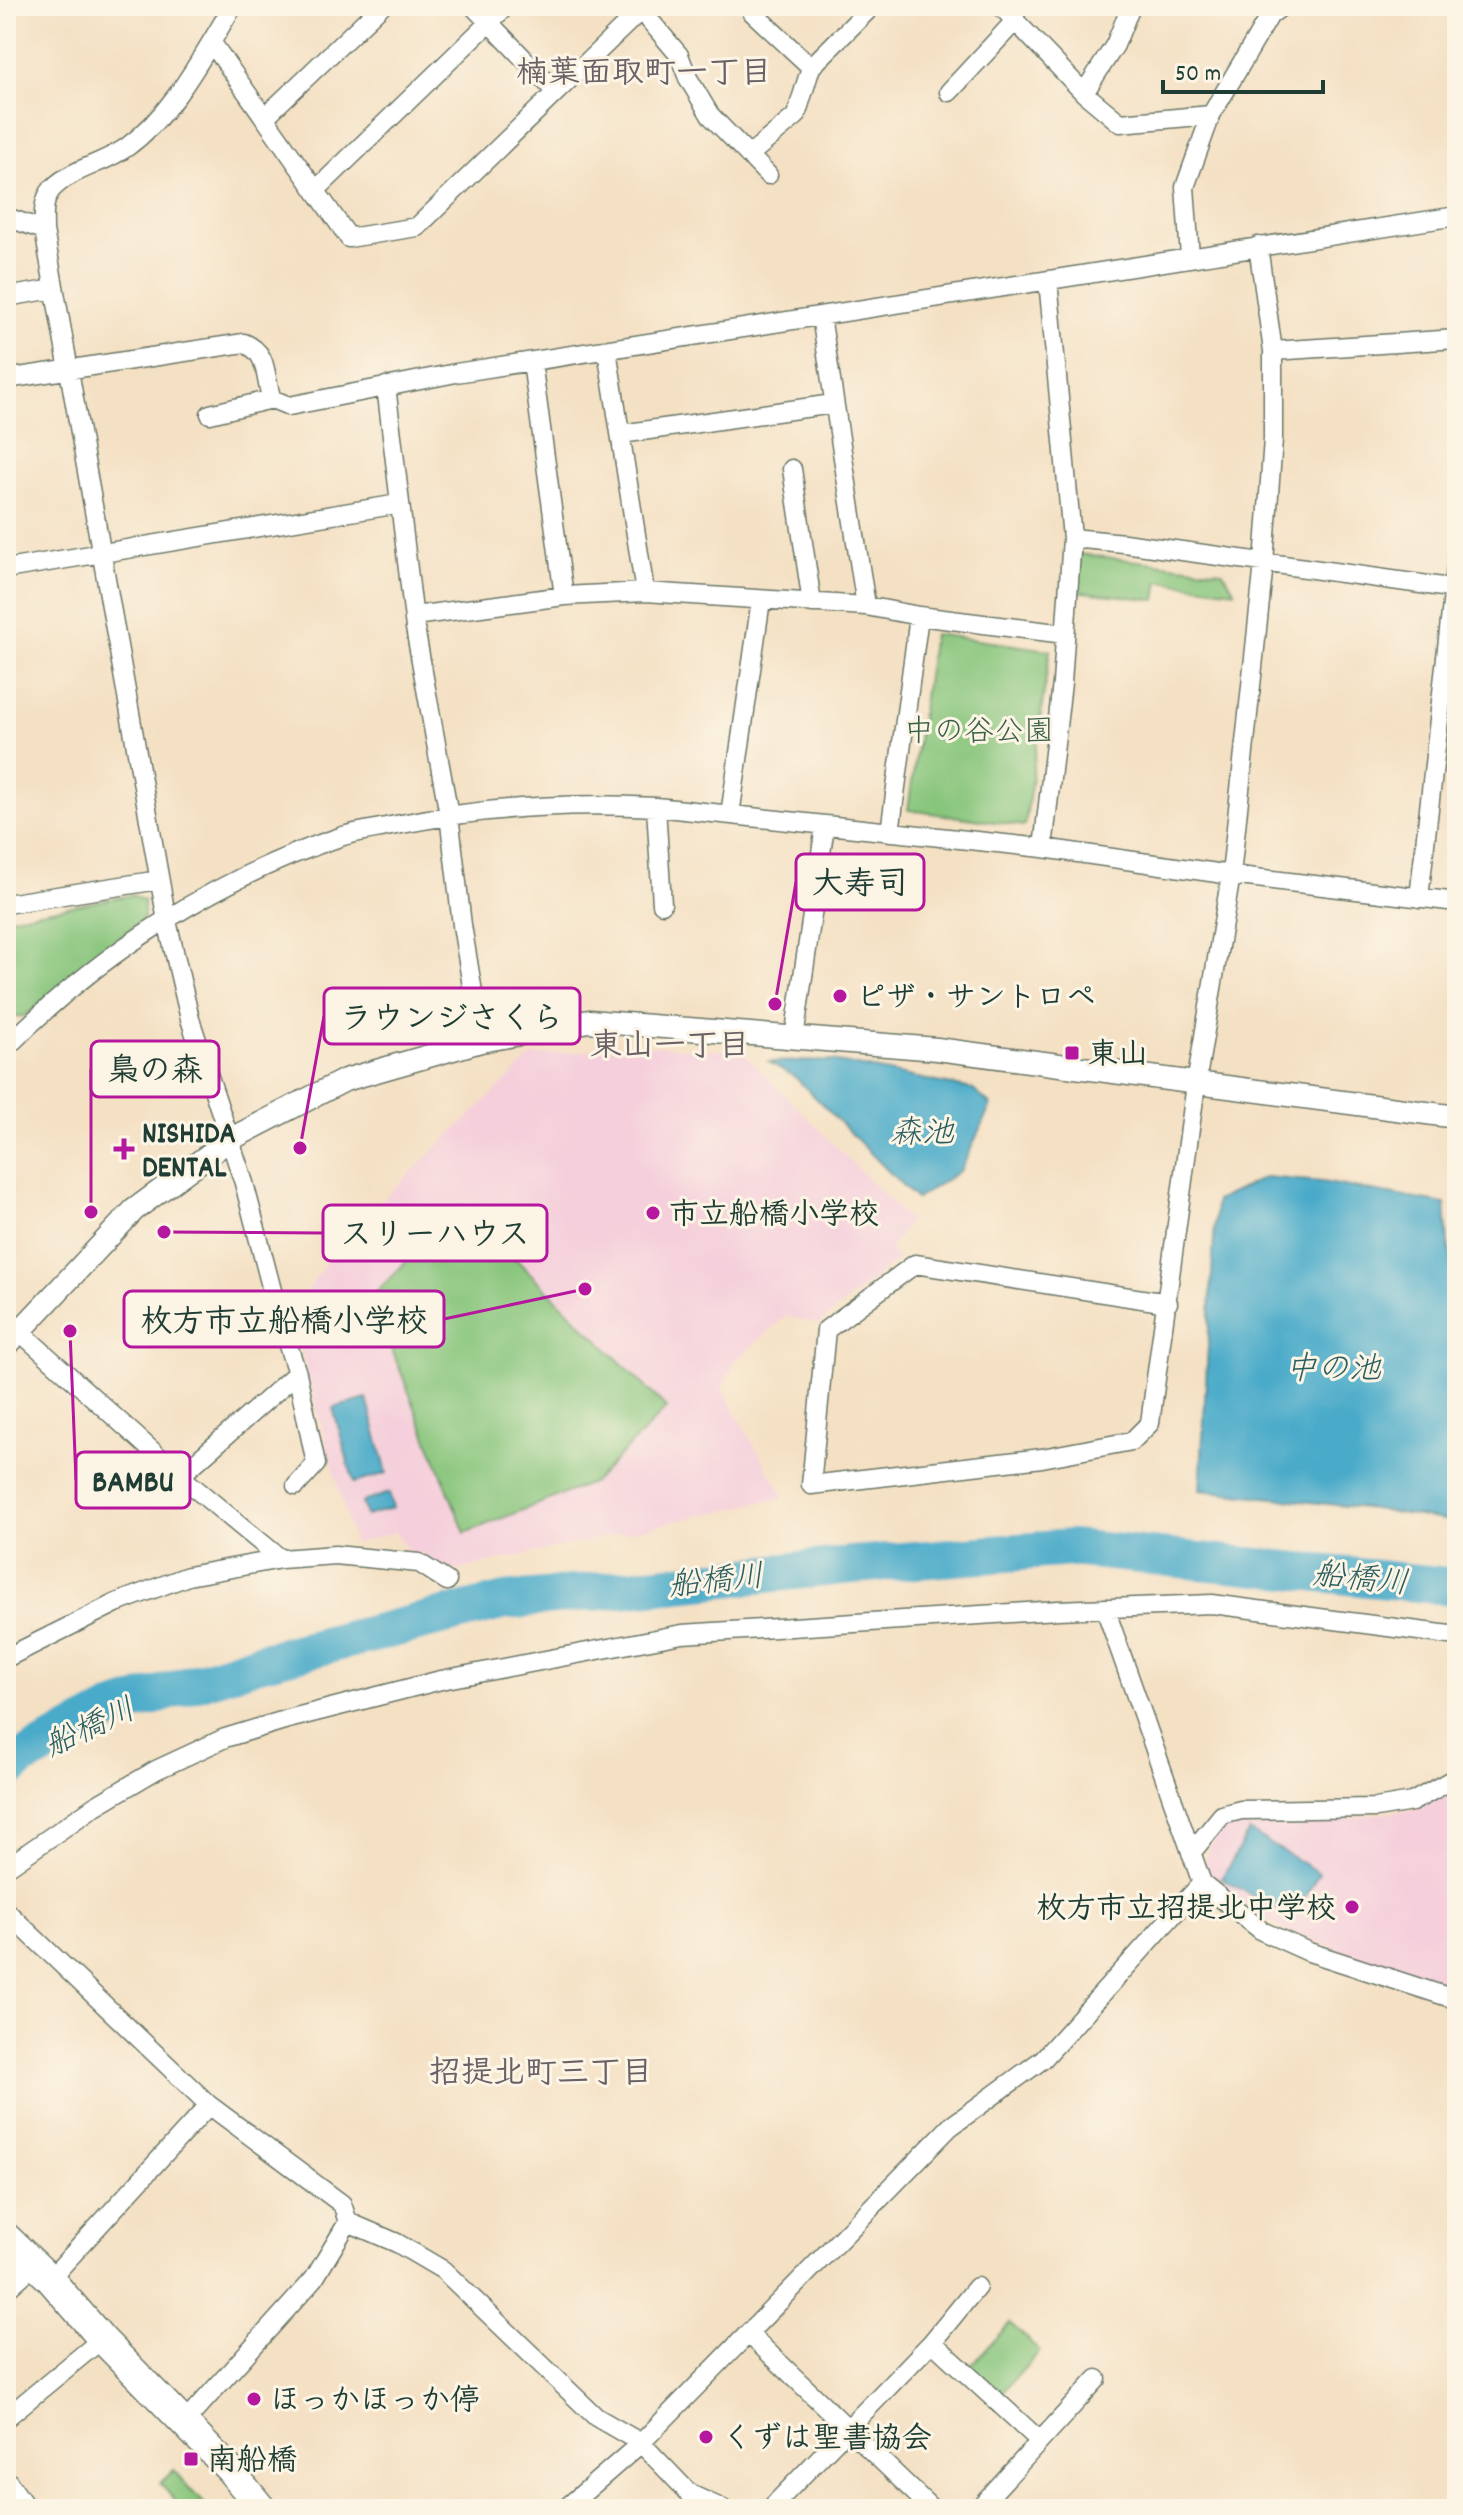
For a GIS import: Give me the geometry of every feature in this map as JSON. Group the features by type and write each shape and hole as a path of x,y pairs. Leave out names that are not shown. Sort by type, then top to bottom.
{"main road":[{"path":"6,2237 230,2470 262,2509"}],"street":[{"path":"232,6 212,43 158,118 126,148 65,179 50,191 44,206 44,230 167,921 190,1019 244,1183 280,1321 297,1373 316,1464 296,1486"},
{"path":"265,117 381,6"},
{"path":"473,6 556,92"},
{"path":"316,190 506,6"},
{"path":"758,6 752,12 811,67"},
{"path":"749,155 796,116 811,67 872,6"},
{"path":"1001,6 1084,93 1120,123 1211,115"},
{"path":"1190,257 1185,187 1211,115 1270,15 1282,6"},
{"path":"212,43 349,238 417,227 643,8 679,55 688,78 710,115 768,175"},
{"path":"1084,93 1115,45 1123,10"},
{"path":"949,92 1016,20"},
{"path":"210,414 272,399 289,406 532,362 1457,216"},
{"path":"6,217 44,230"},
{"path":"1168,1303 915,1264 826,1330 811,1485 1042,1458 1132,1441 1150,1423 1168,1303 1196,1084 1231,875 1264,563 1273,439 1273,351 1258,246"},
{"path":"1043,848 1062,683 1072,538 1048,280"},
{"path":"6,297 54,289"},
{"path":"821,316 866,606"},
{"path":"1273,351 1457,339"},
{"path":"6,379 244,343 261,354 272,399"},
{"path":"607,350 645,592"},
{"path":"532,362 564,596"},
{"path":"386,386 414,616 449,815 462,925 481,1041"},
{"path":"621,434 833,404"},
{"path":"792,469 812,603"},
{"path":"6,569 399,504"},
{"path":"1072,538 1456,588"},
{"path":"1419,898 1457,559"},
{"path":"414,616 564,596 645,592 866,606 919,616 1065,634"},
{"path":"730,815 761,600"},
{"path":"890,832 919,616"},
{"path":"9,1039 120,951 235,880 345,835 449,815 531,807 656,807 1043,848 1231,875 1457,902"},
{"path":"656,807 662,904"},
{"path":"794,1038 825,826"},
{"path":"6,904 159,880"},
{"path":"281,1559 11,1332 134,1210 229,1140 345,1080 481,1041 589,1021 937,1049 1457,1117"},
{"path":"180,1476 297,1373"},
{"path":"6,1658 116,1603 188,1576 281,1559 335,1555 419,1563 447,1581"},
{"path":"6,1868 95,1806 156,1770 225,1738 441,1680 682,1634 1212,1604 1457,1636"},
{"path":"1105,1608 1202,1883 1262,1931 1309,1952 1448,1997 1457,1997"},
{"path":"1191,1853 1222,1815 1241,1810 1376,1808 1412,1802 1457,1777"},
{"path":"565,2509 641,2443 950,2127 1043,2059 1202,1883"},
{"path":"6,1911 209,2105 342,2204 348,2222 397,2243 443,2270 596,2417 641,2443 690,2494 723,2509"},
{"path":"6,2290 42,2272 209,2105"},
{"path":"184,2423 314,2279 348,2222"},
{"path":"770,2509 932,2342 977,2287"},
{"path":"749,2334 932,2509"},
{"path":"6,2418 102,2339"},
{"path":"932,2342 1040,2441"},
{"path":"978,2509 1097,2379"},
{"path":"6,2479 26,2508"}],"shaded area":[{"path":"642,1045 742,1052 910,1221 889,1248 898,1259 819,1324 786,1316 734,1362 722,1389 784,1497 448,1572 422,1554 409,1552 395,1532 354,1544 291,1315 325,1263 373,1209 532,1056"},
{"name":"枚方市立招提北中学校","path":"1457,1784 1457,1989 1447,1990 1281,1929 1212,1884 1204,1863 1216,1833 1226,1819 1250,1815 1352,1818 1418,1808"}],"green space":[{"path":"1079,554 1222,571 1235,591 1159,581 1156,600 1074,591"},
{"name":"中の谷公園","path":"933,634 1050,650 1025,826 908,810"},
{"path":"132,895 144,901 144,918 25,1016 6,1015 6,918"},
{"path":"462,1206 667,1408 594,1482 465,1533 371,1297"},
{"path":"1010,2323 1040,2351 1001,2394 970,2366"},
{"path":"174,2470 208,2509 182,2509 160,2483"}],"water":[{"name":"森池","path":"833,1061 972,1089 991,1105 961,1170 916,1199 796,1078 769,1062"},
{"name":"中の池","path":"1265,1177 1322,1182 1445,1204 1448,1243 1457,1285 1457,1522 1373,1509 1200,1490 1216,1201"},
{"path":"367,1399 387,1473 354,1483 333,1408"},
{"path":"389,1493 393,1508 366,1516 362,1502"},
{"path":"1249,1831 1319,1873 1292,1919 1222,1878"}],"waterway":[{"name":"船橋川","path":"6,1773 21,1759 115,1709 259,1662 505,1601 852,1565 1071,1548 1457,1587"}],"place":[{"name":"ピザ・サントロペ","path":"840,996"},
{"name":"大寿司","path":"775,1004"},
{"name":"東山","path":"1072,1053"},
{"name":"ラウンジさくら","path":"300,1148"},
{"name":"NISHIDA DENTAL","path":"124,1149"},
{"name":"梟の森","path":"91,1212"},
{"name":"市立船橋小学校","path":"653,1213"},
{"name":"スリーハウス","path":"164,1232"},
{"name":"枚方市立船橋小学校","path":"585,1289"},
{"name":"BAMBU","path":"70,1331"},
{"name":"枚方市立招提北中学校","path":"1352,1907"},
{"name":"ほっかほっか停","path":"254,2399"},
{"name":"くずは聖書協会","path":"706,2437"},
{"name":"南船橋","path":"191,2459"}],"district":[{"name":"楠葉面取町一丁目","path":"644,71"},
{"name":"東山一丁目","path":"670,1044"},
{"name":"招提北町三丁目","path":"541,2071"}]}
